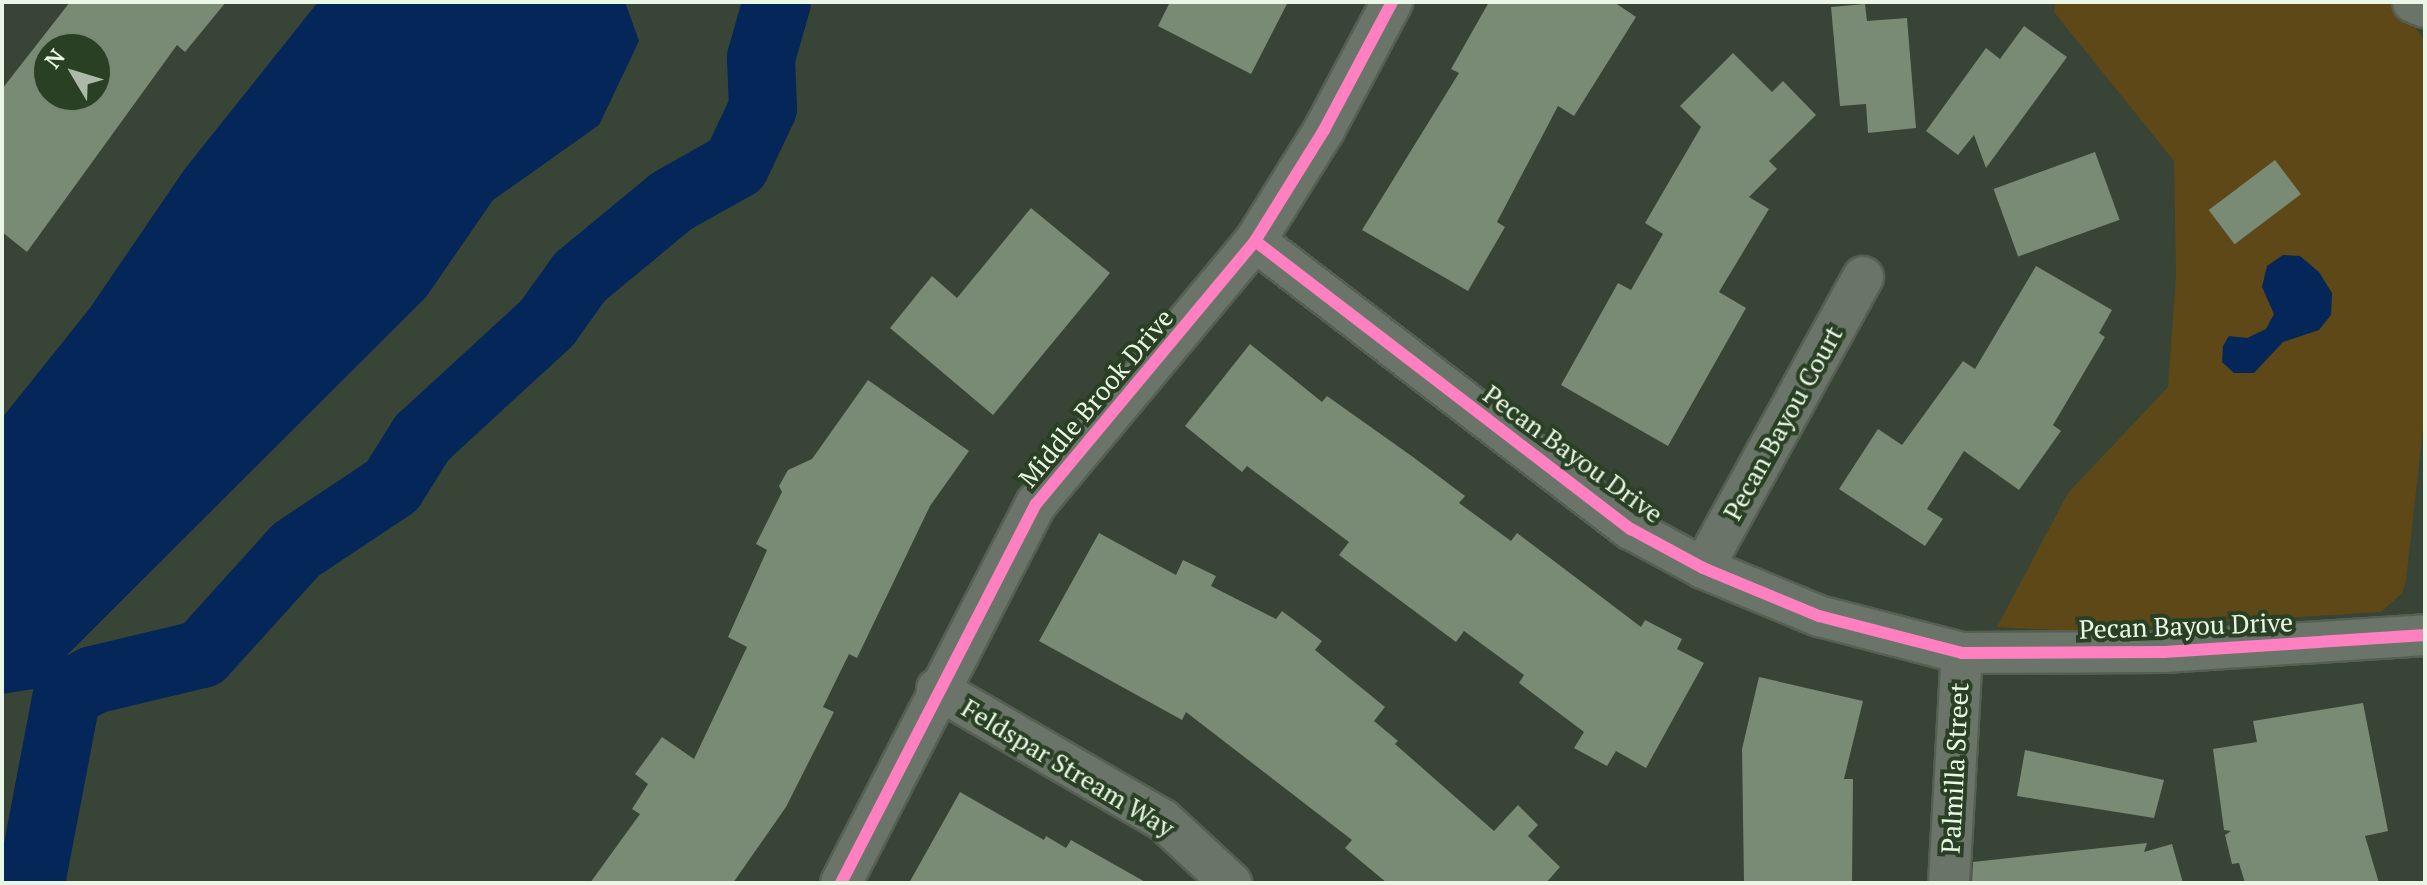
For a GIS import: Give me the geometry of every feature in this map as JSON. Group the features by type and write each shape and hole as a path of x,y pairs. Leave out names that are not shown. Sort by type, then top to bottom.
{"street":[{"name":"Middle Brook Drive","path":"841,883 937,689 1036,504 1255,241 1324,130 1392,2"},
{"path":"2413,2 2424,6"},
{"name":"Pecan Bayou Drive","path":"1255,241 1631,529 1703,568 1819,616 1962,653 2164,652 2425,635"},
{"name":"Pecan Bayou Court","path":"1703,568 1863,277"},
{"name":"Palmilla Street","path":"1949,883 1962,653"},
{"name":"Feldspar Stream Way","path":"937,689 1163,820 1231,883"}],"shaded area":[{"path":"2056,2 2388,2 2409,17 2425,42 2425,410 2406,581 2402,593 2381,612 2072,631 1997,627 2068,493 2168,387 2176,277 2174,161 2054,12"}],"water":[{"path":"318,2 625,2 639,41 599,125 493,200 426,297 33,689 2,694 2,418 90,308 184,170"},
{"path":"2283,255 2300,256 2319,272 2332,293 2331,315 2319,330 2283,342 2254,373 2234,373 2222,362 2223,346 2229,336 2247,338 2266,329 2274,314 2262,287 2267,266"}],"building":[{"path":"70,2 226,2 185,52 177,45 27,252 2,232 2,89 32,51 32,112 112,112 112,32 47,32"},
{"path":"1170,2 1288,2 1251,74 1158,26"},
{"path":"1489,2 1614,2 1636,17 1574,116 1558,106 1497,222 1505,227 1468,291 1362,230 1459,73 1451,69"},
{"path":"1865,4 1867,21 1907,18 1916,128 1868,133 1866,104 1840,106 1831,7"},
{"path":"2024,26 2067,57 1986,168 1974,135 1958,155 1926,131 1986,48 2000,59"},
{"path":"1733,53 1772,92 1783,81 1816,115 1769,161 1777,169 1749,197 1769,209 1719,292 1746,308 1668,446 1561,385 1618,283 1631,290 1663,234 1645,223 1701,127 1680,106"},
{"path":"2095,152 2120,220 2018,257 1994,189"},
{"path":"2275,160 2301,194 2235,244 2209,210"},
{"path":"1031,208 1110,273 993,415 890,328 932,276 957,298"},
{"path":"2036,266 2112,310 2099,333 2105,337 2053,425 2061,431 2019,490 1964,451 1927,509 1943,519 1925,546 1839,489 1878,429 1902,445 1963,361 1975,369"},
{"path":"1250,344 1322,402 1327,396 1465,496 1459,503 1511,541 1517,533 1641,627 1645,620 1682,639 1677,649 1704,663 1646,768 1616,751 1607,766 1574,748 1584,732 1519,683 1524,675 1464,631 1456,642 1339,555 1349,542 1247,466 1242,472 1185,426"},
{"path":"868,380 969,451 930,506 857,658 849,654 823,707 834,712 786,807 733,883 590,883 640,814 632,809 648,784 635,774 662,737 694,759 747,647 728,637 767,550 756,544 782,492 779,486 788,470 812,459"},
{"path":"1099,533 1176,575 1183,560 1216,576 1211,586 1276,619 1282,611 1322,641 1315,650 1385,707 1374,721 1398,741 1395,744 1494,831 1518,805 1538,825 1528,836 1560,867 1546,883 1387,883 1345,848 1352,840 1186,712 1182,720 1039,641"},
{"path":"1759,677 1863,701 1844,779 1853,779 1852,883 1744,883 1742,749"},
{"path":"2363,703 2388,831 2365,836 2379,883 2245,883 2239,863 2232,864 2225,835 2231,831 2224,830 2213,749 2257,742 2253,721"},
{"path":"2025,750 2164,780 2154,818 2017,796"},
{"path":"960,792 1044,840 1046,836 1066,848 1071,840 1147,883 909,883"},
{"path":"2147,843 2144,852 2172,844 2183,883 1972,883 1973,862"}],"waterway":[{"path":"31,883 67,694 93,680 202,654 296,550 392,486 422,438 547,323 580,277 672,201 736,165 763,108 761,58 777,2"}],"cycle path":[{"path":"841,883 1036,504 1255,241 1324,130 1392,2"},
{"path":"1255,241 1631,529 1703,568 1819,616 1962,653 2164,652 2425,635"}]}
